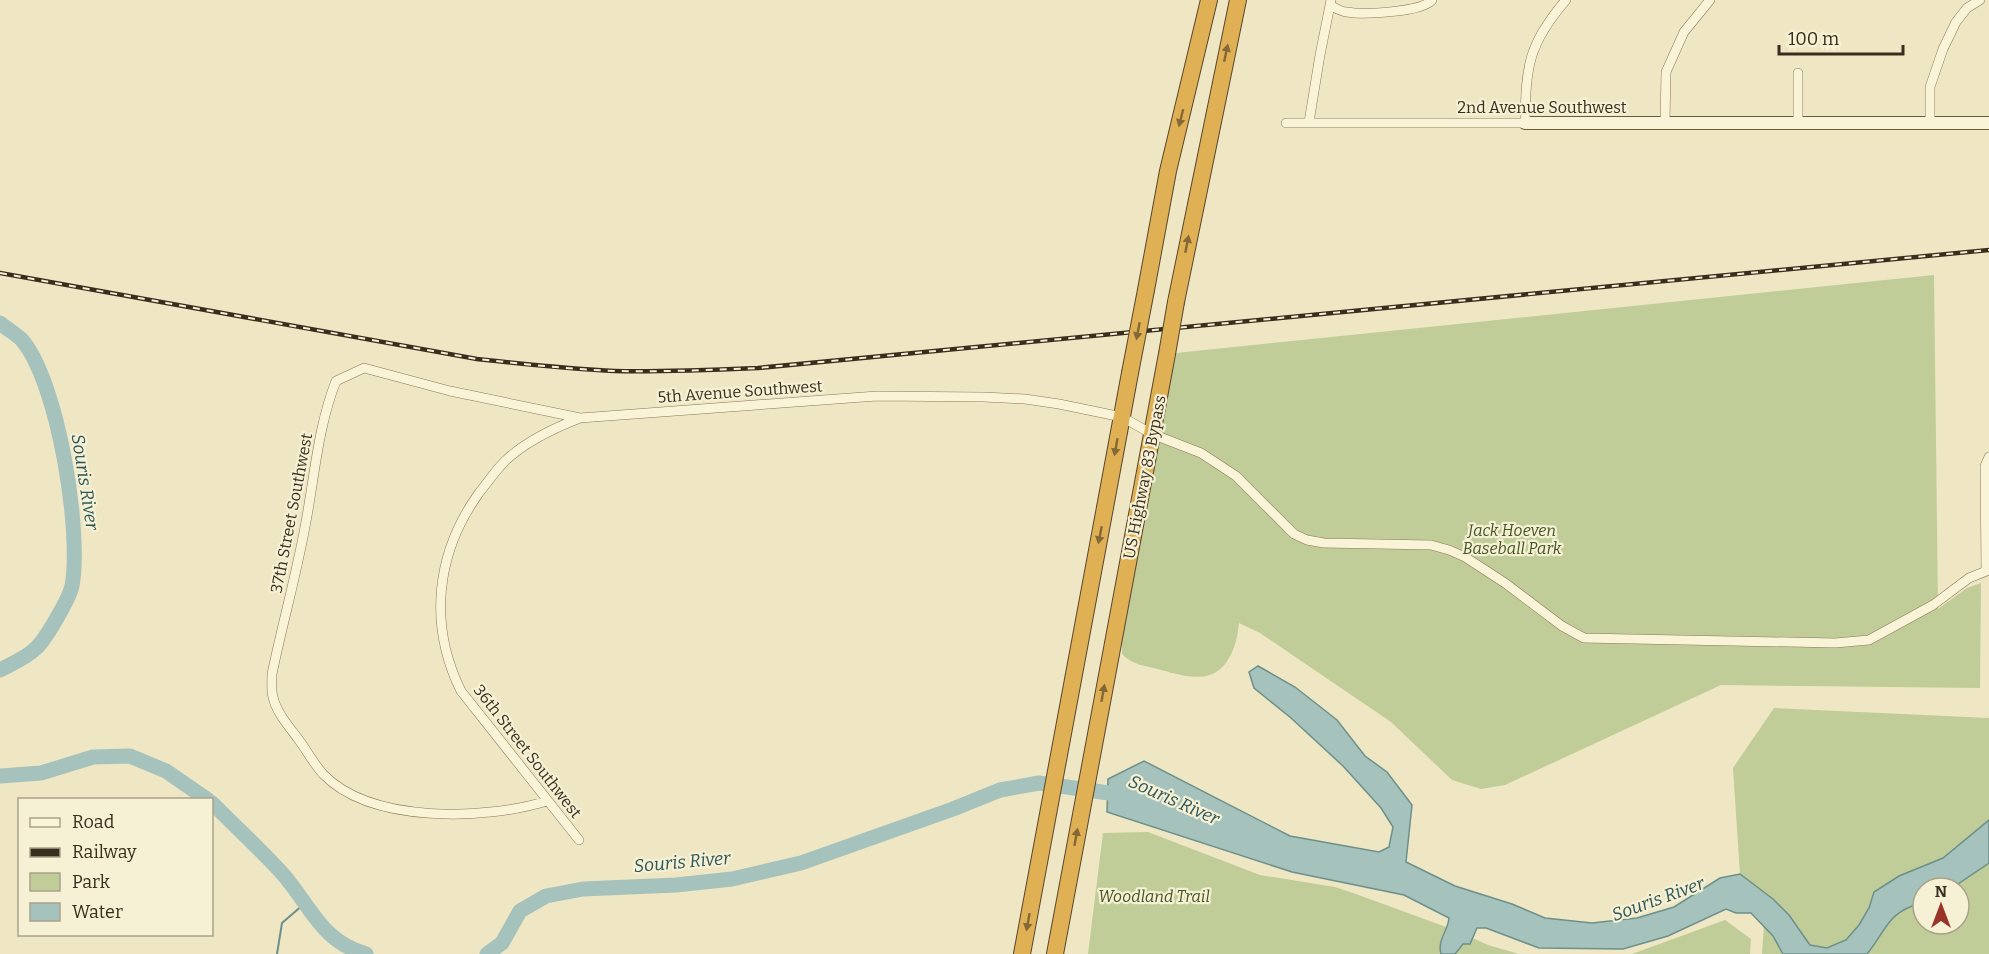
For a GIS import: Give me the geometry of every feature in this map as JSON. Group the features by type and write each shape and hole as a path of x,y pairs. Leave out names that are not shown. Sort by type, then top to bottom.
{"highway":[{"name":"US Highway 83 Bypass","path":"1022,954 1168,171 1209,0"},
{"name":"US Highway 83 Bypass","path":"1055,954 1176,302 1238,0"}],"street":[{"path":"1309,122 1330,3 1347,12 1403,11 1428,4 1432,0"},
{"path":"1525,123 1529,64 1545,24 1566,0"},
{"path":"1665,123 1666,72 1684,32 1710,0"},
{"path":"1930,123 1930,87 1943,49 1956,22 1967,8 1980,0"},
{"path":"1798,73 1798,124"},
{"name":"2nd Avenue Southwest","path":"1286,123 1989,123"},
{"name":"5th Avenue Southwest","path":"364,368 478,397 580,418 877,396 1025,399 1122,417 1152,434 1201,453 1224,466 1255,493 1294,534 1307,540 1324,543 1431,545 1449,550 1465,557 1505,583 1562,626 1584,638 1834,643 1869,640 1933,605 1969,578 1987,570"},
{"name":"37th Street Southwest","path":"364,368 336,381 329,398 311,481 305,527 272,674 273,698 285,720 323,774 340,787 380,806 424,813 488,813 547,801"},
{"name":"36th Street Southwest","path":"579,840 461,691 450,669 443,644 441,593 445,566 453,538 468,509 484,486 505,461 527,445 552,429 580,418"},
{"path":"1987,570 1985,466 1989,457"}],"green space":[{"name":"Jack Hoeven Baseball Park","path":"1934,275 1938,609 1967,588 1981,583 1980,688 1721,685 1505,785 1481,789 1452,780 1391,722 1260,633 1239,623 1237,639 1231,655 1224,666 1207,676 1186,676 1145,666 1130,661 1122,654 1122,642 1154,448 1176,353"},
{"path":"1774,708 1989,718 1989,954 1762,954 1764,924 1740,874 1733,768"},
{"name":"Woodland Trail","path":"1148,832 1260,875 1335,887 1457,931 1488,945 1519,954 1088,954 1103,833"},
{"path":"1725,920 1751,939 1750,954 1632,954"}],"water":[{"path":"1258,666 1295,687 1337,720 1365,756 1387,772 1412,805 1406,862 1455,886 1512,904 1545,918 1592,923 1637,918 1674,907 1720,878 1740,874 1773,899 1789,915 1810,945 1827,948 1846,940 1859,925 1869,908 1874,892 1899,876 1943,858 1989,820 1989,863 1970,876 1911,876 1911,907 1901,911 1889,922 1867,954 1783,954 1773,936 1751,913 1736,913 1726,909 1668,936 1623,949 1539,948 1486,928 1477,928 1470,944 1463,944 1455,954 1441,954 1440,944 1449,918 1404,895 1292,872 1107,812 1108,779 1144,761 1290,836 1379,852 1389,847 1393,827 1381,808 1343,766 1291,718 1254,688 1249,672"}],"waterway":[{"name":"Souris River","path":"0,323 22,340 35,360 46,389 64,458 70,496 74,562 70,592 45,638 27,655 0,670"},
{"name":"Souris River","path":"0,776 41,773 93,757 130,756 166,771 205,798"},
{"name":"Souris River","path":"487,954 502,943 520,911 546,896 583,889 676,885 732,879 801,863 1000,790 1039,783 1109,793 1126,799"},
{"name":"Souris River","path":"213,804 281,872 327,931 350,948 366,954"},
{"path":"277,954 282,923 304,904"}],"railway":[{"path":"0,273 477,359 580,369 650,371 758,368 1989,250"}]}
